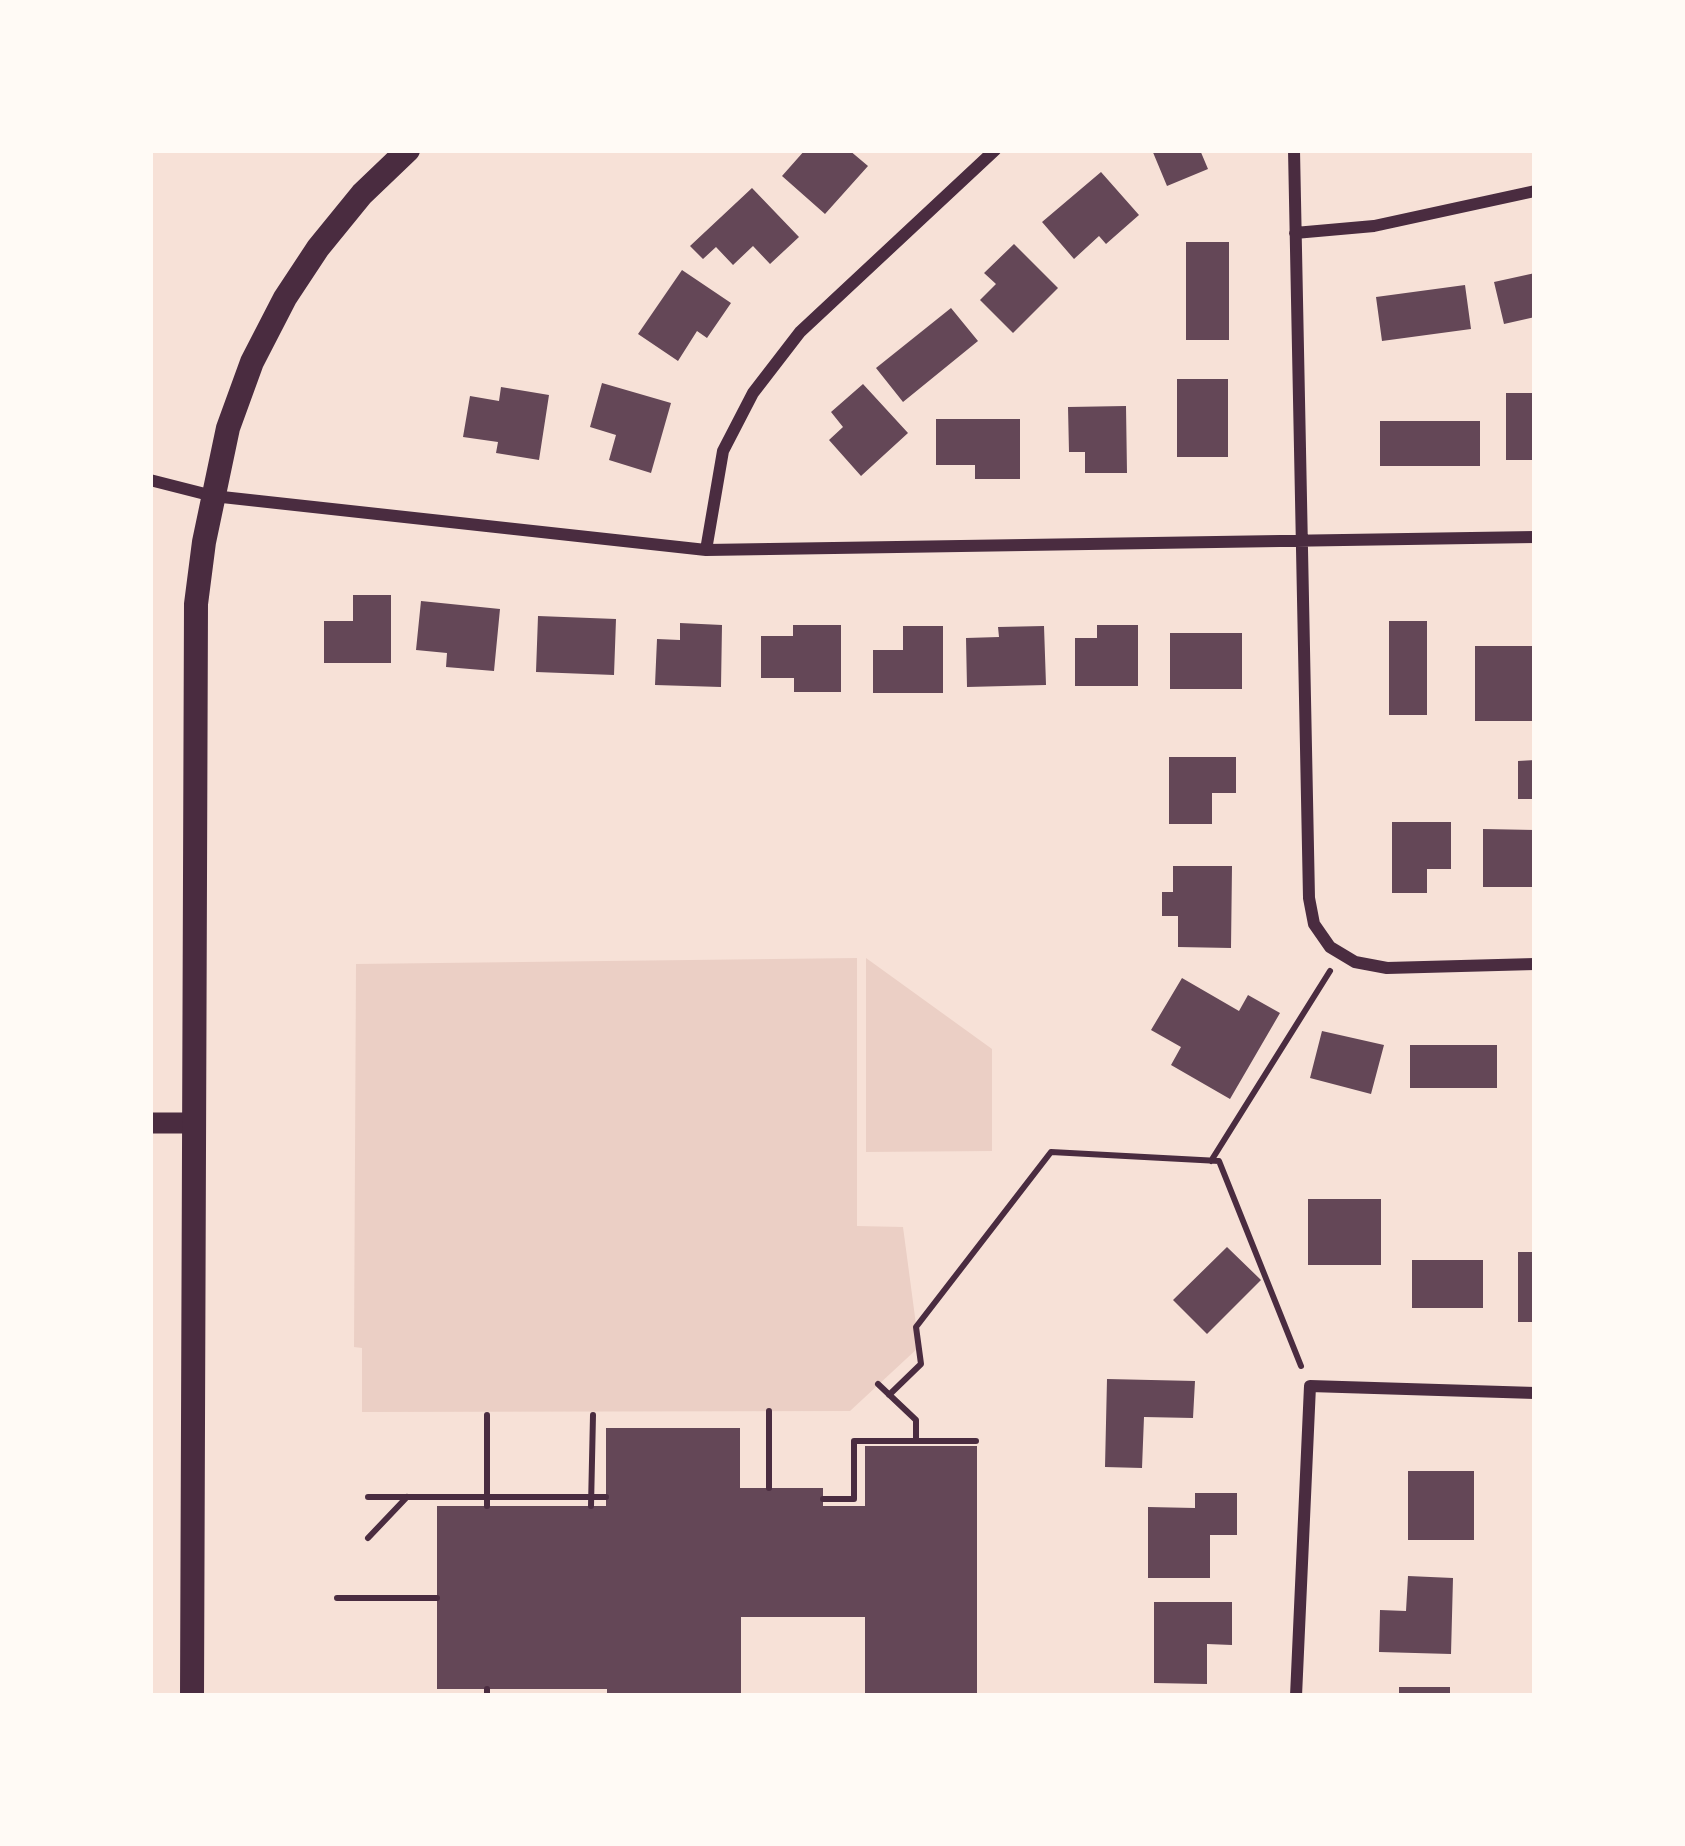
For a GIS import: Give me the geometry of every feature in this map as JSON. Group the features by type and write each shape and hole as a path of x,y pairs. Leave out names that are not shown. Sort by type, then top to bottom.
{"main road":[{"path":"192,1696 196,604 213,496 229,428 252,362 318,248 362,194 408,150"}],"street":[{"path":"706,550 723,451 753,393 800,332 995,150"},
{"path":"1294,150 1309,898 1314,924 1330,947 1355,962 1387,968 1535,964"},
{"path":"1295,233 1374,226 1535,191"},
{"path":"150,480 213,496 706,550 1535,537"},
{"path":"150,1123 192,1123"},
{"path":"1296,1696 1310,1386 1535,1393"}],"path":[{"path":"1211,1160 1341,953"},
{"path":"890,1395 921,1364 916,1327 1051,1152 1219,1161 1310,1386"},
{"path":"878,1384 916,1420 916,1441"},
{"path":"769,1411 769,1488"},
{"path":"487,1502 488,1415"},
{"path":"591,1502 593,1415"},
{"path":"823,1499 854,1499 854,1441 976,1441"},
{"path":"368,1497 591,1502 606,1497"},
{"path":"368,1538 407,1497"},
{"path":"337,1598 437,1598"}],"shaded area":[{"path":"857,958 857,1226 903,1227 919,1347 850,1411 362,1412 362,1348 354,1347 356,964"},
{"path":"866,958 992,1049 992,1151 866,1152"}],"building":[{"path":"805,150 849,150 868,166 825,214 782,176"},
{"path":"1152,150 1200,150 1208,169 1167,186"},
{"path":"1101,172 1139,215 1106,244 1099,236 1074,259 1042,222"},
{"path":"752,188 799,237 770,264 753,246 733,265 716,247 703,259 690,246"},
{"path":"1186,242 1229,242 1229,340 1186,340"},
{"path":"1014,244 1058,288 1013,333 980,300 996,284 984,273"},
{"path":"682,270 731,303 707,338 697,331 678,361 638,334"},
{"path":"1535,273 1535,317 1504,324 1494,282"},
{"path":"1465,285 1471,329 1382,341 1376,297"},
{"path":"951,308 978,341 903,402 876,368"},
{"path":"1177,379 1228,379 1228,457 1177,457"},
{"path":"602,383 671,403 651,473 609,460 616,435 590,427"},
{"path":"863,384 908,433 861,476 829,440 843,427 831,412"},
{"path":"501,387 549,395 539,460 496,453 498,442 463,437 470,396 499,401"},
{"path":"1506,393 1535,393 1535,460 1506,460"},
{"path":"1126,406 1127,473 1085,473 1085,452 1069,452 1068,407"},
{"path":"936,419 1020,419 1020,479 975,479 975,465 936,465"},
{"path":"1380,421 1480,421 1480,466 1380,466"},
{"path":"353,595 391,595 391,663 324,663 324,621 353,621"},
{"path":"421,601 500,609 494,671 446,667 447,653 416,650"},
{"path":"538,616 616,619 614,675 536,672"},
{"path":"1389,621 1427,621 1427,715 1389,715"},
{"path":"680,623 722,625 721,687 655,685 657,639 680,640"},
{"path":"793,625 841,625 841,692 794,692 794,678 761,678 761,636 793,636"},
{"path":"1097,625 1138,625 1138,686 1075,686 1075,638 1097,638"},
{"path":"903,626 943,626 943,693 873,693 873,650 903,650"},
{"path":"1044,626 1046,685 967,687 966,638 999,637 998,627"},
{"path":"1170,633 1242,633 1242,689 1170,689"},
{"path":"1475,646 1535,646 1535,721 1475,721"},
{"path":"1169,757 1236,757 1236,793 1212,793 1212,824 1169,824"},
{"path":"1535,760 1535,799 1518,799 1518,761"},
{"path":"1392,822 1451,822 1451,869 1427,869 1427,893 1392,893"},
{"path":"1483,829 1535,830 1535,887 1483,887"},
{"path":"1173,866 1232,866 1231,948 1178,947 1178,916 1162,916 1162,892 1173,892"},
{"path":"1182,978 1239,1011 1248,995 1280,1013 1230,1099 1171,1065 1181,1047 1151,1030"},
{"path":"1322,1031 1384,1045 1371,1094 1310,1078"},
{"path":"1410,1045 1497,1045 1497,1088 1410,1088"},
{"path":"1308,1199 1381,1199 1381,1265 1308,1265"},
{"path":"1227,1247 1261,1280 1207,1334 1173,1300"},
{"path":"1518,1252 1535,1252 1535,1322 1518,1322"},
{"path":"1412,1260 1483,1260 1483,1308 1412,1308"},
{"path":"1107,1379 1195,1381 1193,1418 1144,1417 1142,1468 1105,1467"},
{"path":"606,1428 740,1428 740,1488 823,1488 823,1506 865,1506 865,1446 977,1446 977,1696 865,1696 865,1617 741,1617 741,1696 607,1696 607,1689 437,1689 437,1506 606,1506"},
{"path":"1408,1471 1474,1471 1474,1540 1408,1540"},
{"path":"1195,1493 1237,1493 1237,1535 1210,1535 1210,1578 1148,1578 1148,1507 1195,1508"},
{"path":"1408,1576 1453,1578 1451,1654 1379,1652 1380,1610 1406,1611"},
{"path":"1154,1602 1232,1602 1232,1645 1207,1644 1207,1684 1154,1683"},
{"path":"1399,1687 1450,1687 1450,1696 1399,1696"}]}
